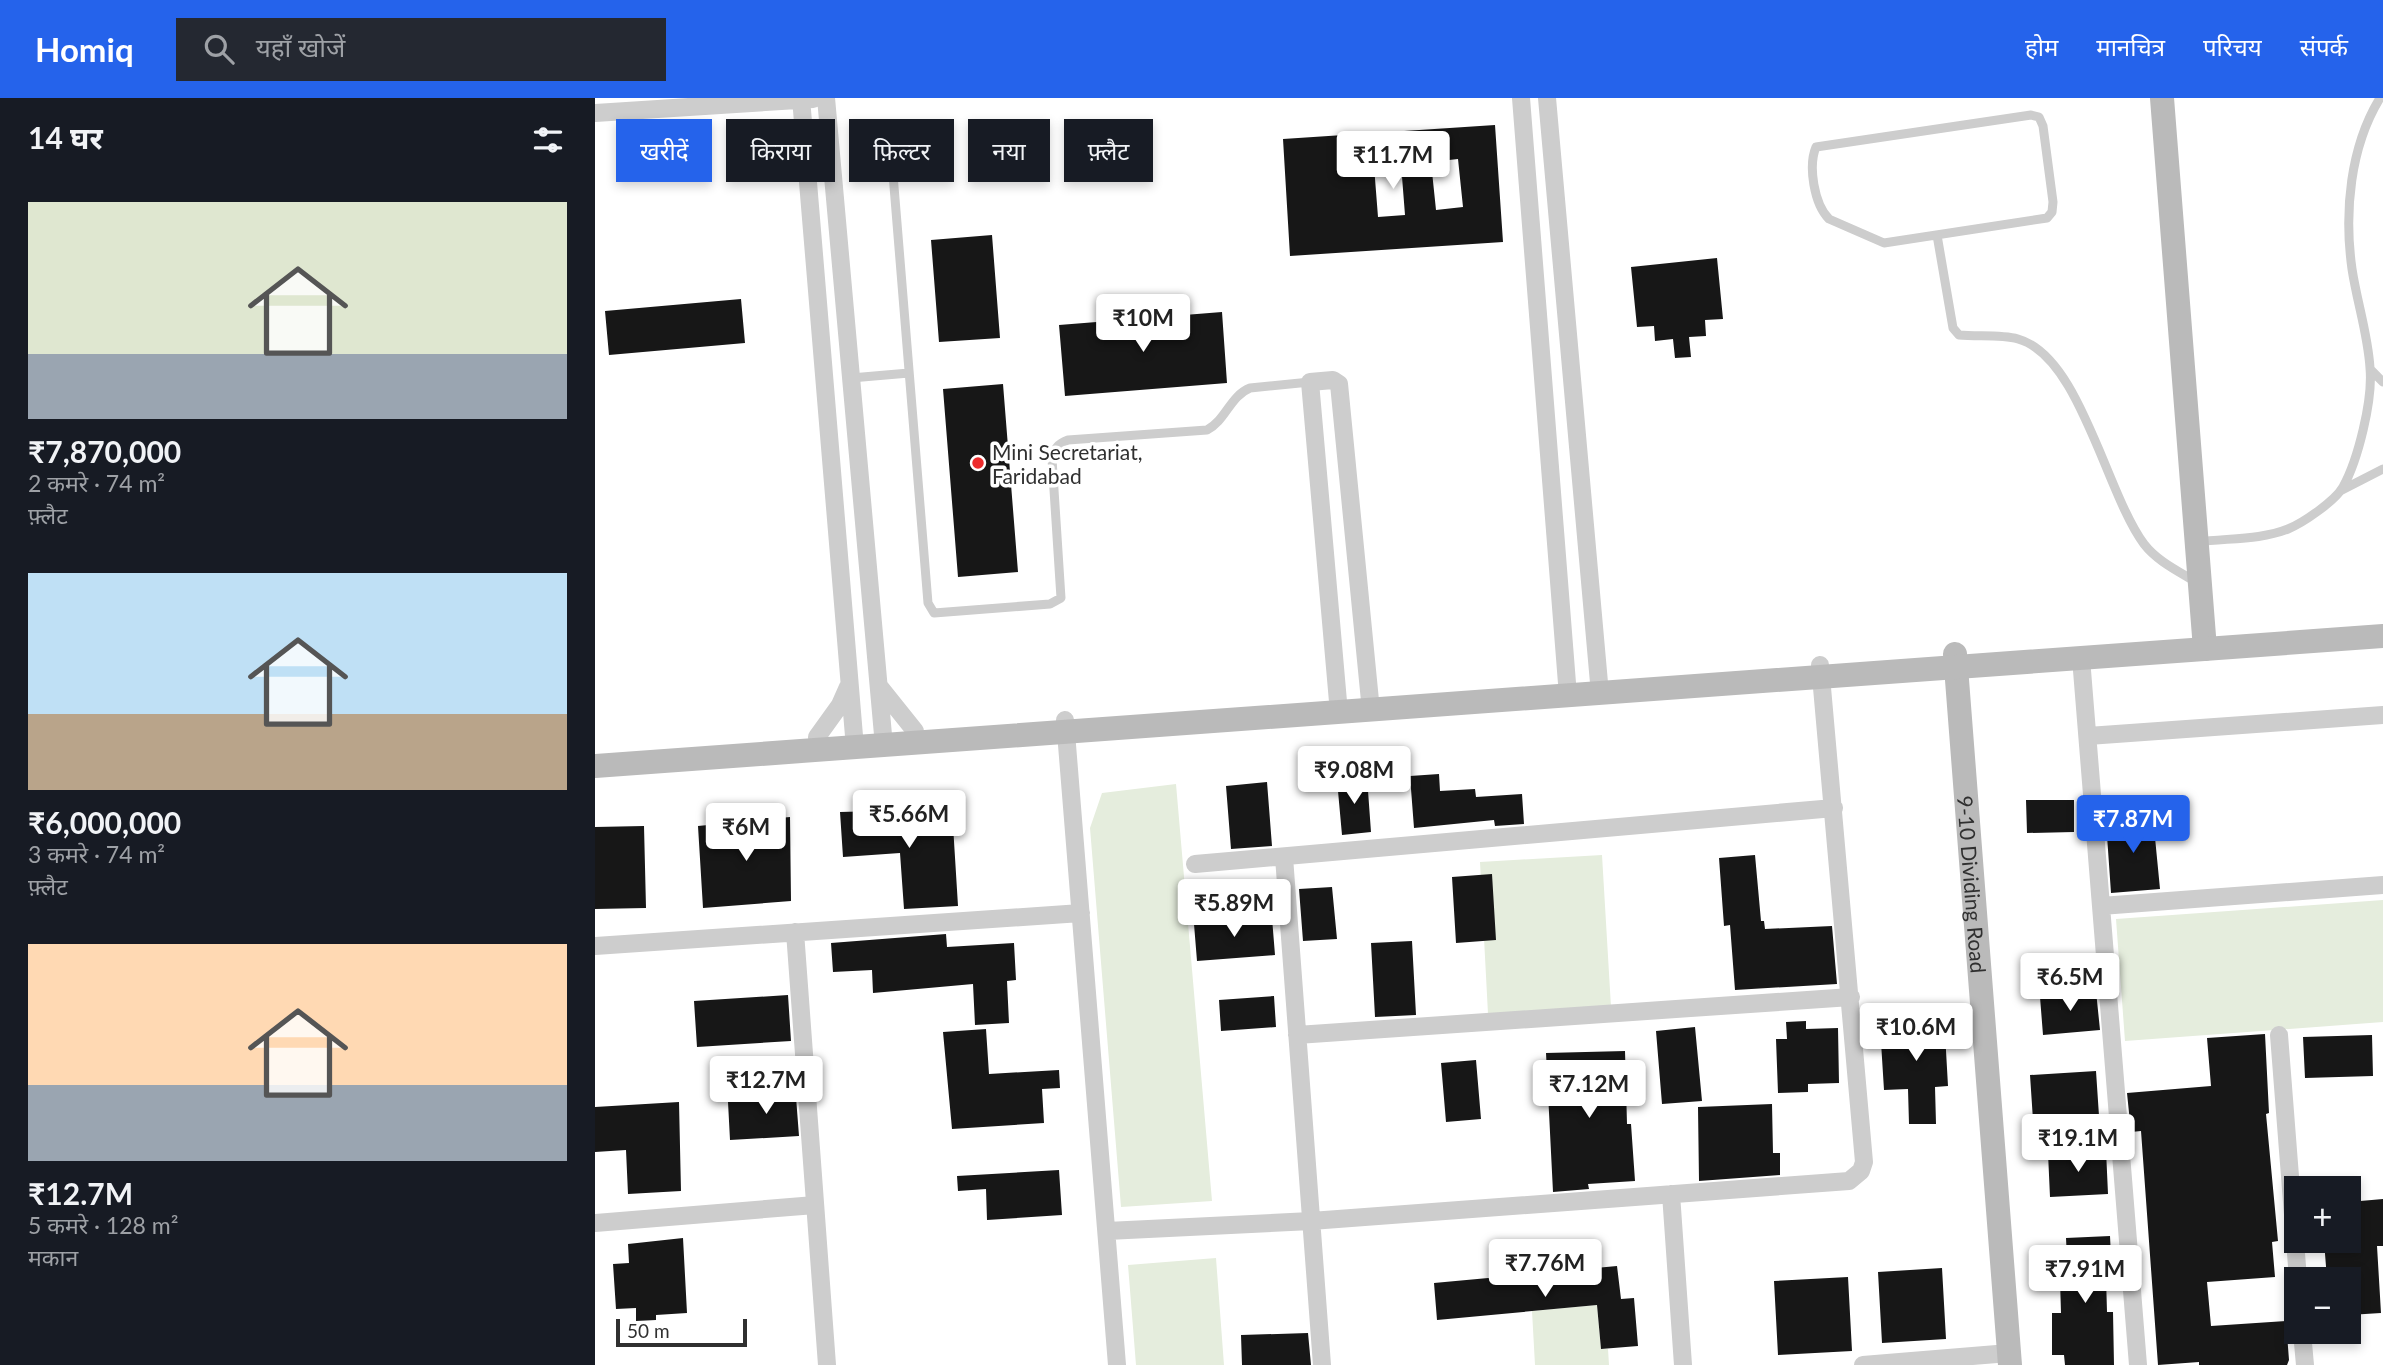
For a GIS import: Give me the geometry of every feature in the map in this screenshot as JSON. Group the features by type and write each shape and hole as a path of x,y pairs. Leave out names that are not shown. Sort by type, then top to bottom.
{"street":[{"path":"595,113 826,98 884,740"},
{"path":"1521,98 1568,690"},
{"path":"1547,98 1600,687"},
{"path":"2162,98 2204,642"},
{"path":"801,99 854,742"},
{"path":"1338,707 1310,382 1333,380 1339,384 1371,704"},
{"path":"1956,661 2081,658 2383,622"},
{"path":"595,766 854,742 2204,642 2383,635"},
{"path":"2081,658 2138,1365"},
{"name":"9-10 Dividing Road","path":"1956,661 2009,1359"},
{"path":"1107,1231 1311,1221 1849,1181 1857,1177 1864,1162 1821,671"},
{"path":"817,737 840,705 849,682"},
{"path":"879,685 915,731"},
{"path":"2088,736 2383,715"},
{"path":"884,740 915,731 1066,727"},
{"path":"1066,727 1118,1365"},
{"path":"595,753 817,737 854,742"},
{"path":"1195,864 1834,808"},
{"path":"1283,857 1322,1365"},
{"path":"2101,906 2383,885"},
{"path":"595,946 1081,913"},
{"path":"795,932 827,1365"},
{"path":"1297,1035 1851,997"},
{"path":"2279,1035 2297,1267"},
{"path":"1671,1194 1683,1365"},
{"path":"595,1223 815,1205"},
{"path":"2303,1344 2305,1365"},
{"path":"1863,1365 2009,1359"}],"lane":[{"path":"2342,490 2361,435 2371,370 2351,266 2349,205 2356,155 2370,115 2380,98"},
{"path":"2031,115 2039,117 2043,126 2053,212 2047,218 1937,235 1884,243 1829,219 1818,202 1812,157 1816,147 2031,115"},
{"path":"894,182 928,603 935,613 1050,604 1061,598 1052,459 1054,450 1060,444 1068,440 1207,430 1224,416 1241,391 1310,382"},
{"path":"1937,235 1953,328 1959,335 2019,339 2053,363 2070,385 2108,478 2144,544 2157,557 2200,585"},
{"path":"2371,370 2383,382"},
{"path":"851,378 909,373"},
{"path":"2196,542 2287,529 2309,517 2342,490 2383,469"}],"green space":[{"path":"1176,784 1212,1201 1121,1207 1090,828 1102,793"},
{"path":"1602,855 1611,1007 1488,1014 1480,862"},
{"path":"2383,900 2383,1022 2125,1041 2116,919"},
{"path":"1216,1258 1224,1365 1136,1365 1128,1265"},
{"path":"1597,1305 1601,1349 1608,1349 1609,1365 1535,1365 1532,1311"}],"building":[{"path":"1495,125 1503,242 1290,256 1283,139","holes":["1458,159 1463,207 1436,210 1431,162","1401,164 1405,215 1378,217 1374,166"]},
{"path":"992,235 1000,338 939,342 931,240"},
{"path":"1717,258 1723,319 1705,320 1706,336 1689,337 1691,357 1675,358 1673,339 1655,341 1654,326 1637,327 1631,267"},
{"path":"741,299 745,343 609,355 605,311"},
{"path":"1222,312 1227,383 1065,396 1059,325"},
{"path":"1003,384 1018,572 958,577 943,389"},
{"path":"1439,774 1440,791 1475,789 1476,797 1522,794 1524,824 1495,826 1494,820 1414,828 1410,776"},
{"path":"1367,777 1371,832 1342,835 1337,780"},
{"path":"1267,782 1272,846 1231,849 1226,786"},
{"path":"2026,800 2074,800 2074,832 2027,833"},
{"path":"952,809 958,906 904,909 900,853 843,857 840,812"},
{"path":"790,817 791,901 703,908 698,826"},
{"path":"2153,817 2160,889 2111,893 2106,821"},
{"path":"644,826 646,908 595,909 595,827"},
{"path":"1755,855 1761,921 1764,921 1765,929 1832,926 1837,984 1735,990 1730,925 1724,926 1719,858"},
{"path":"1492,874 1496,940 1456,943 1452,877"},
{"path":"1332,887 1337,939 1303,941 1299,889"},
{"path":"1272,918 1275,955 1197,961 1194,924"},
{"path":"946,934 947,947 1014,943 1016,980 1007,981 1009,1023 975,1025 973,984 873,993 872,970 833,972 831,943"},
{"path":"1412,941 1416,1015 1375,1017 1371,943"},
{"path":"2096,991 2100,1030 2043,1035 2040,997"},
{"path":"788,995 791,1041 697,1047 694,1001"},
{"path":"1274,996 1276,1027 1221,1031 1219,1000"},
{"path":"1944,1015 1948,1086 1935,1087 1936,1124 1909,1124 1908,1089 1884,1090 1880,1026 1893,1025 1892,1018"},
{"path":"1806,1021 1806,1029 1838,1028 1839,1083 1808,1084 1808,1092 1778,1093 1776,1039 1787,1039 1786,1022"},
{"path":"1695,1027 1702,1101 1662,1104 1656,1031"},
{"path":"986,1029 989,1074 1059,1070 1060,1088 1042,1089 1044,1123 952,1129 943,1032"},
{"path":"2265,1034 2269,1113 2266,1114 2278,1241 2272,1242 2275,1277 2207,1282 2211,1326 2284,1321 2284,1344 2288,1344 2289,1360 2287,1365 2199,1365 2199,1362 2158,1365 2141,1131 2131,1132 2127,1093 2211,1086 2207,1038"},
{"path":"2372,1035 2373,1076 2305,1078 2303,1037"},
{"path":"1625,1051 1627,1124 1631,1124 1635,1181 1588,1184 1589,1189 1553,1192 1546,1053"},
{"path":"1476,1060 1481,1119 1446,1122 1441,1063"},
{"path":"2096,1071 2099,1116 2033,1120 2030,1075"},
{"path":"795,1084 799,1136 730,1140 728,1102 774,1099 773,1085"},
{"path":"679,1102 681,1191 628,1194 626,1150 595,1152 595,1107"},
{"path":"1772,1104 1773,1153 1780,1153 1780,1175 1699,1181 1698,1107"},
{"path":"2106,1150 2108,1194 2050,1197 2048,1153"},
{"path":"1059,1170 1062,1215 987,1220 986,1189 958,1191 957,1176"},
{"path":"2383,1199 2383,1246 2377,1246 2381,1313 2361,1314 2361,1267 2326,1267 2325,1253 2361,1253 2361,1201"},
{"path":"2110,1236 2112,1277 2106,1277 2107,1312 2113,1312 2114,1365 2065,1365 2064,1355 2052,1355 2052,1313 2061,1313 2060,1280 2068,1280 2066,1238"},
{"path":"683,1238 687,1313 656,1315 656,1320 636,1321 636,1308 616,1309 613,1264 629,1263 628,1244"},
{"path":"1617,1266 1621,1299 1634,1298 1638,1346 1601,1349 1597,1305 1437,1320 1434,1283"},
{"path":"1942,1268 1946,1339 1882,1343 1878,1272"},
{"path":"1848,1277 1852,1351 1778,1355 1774,1281"},
{"path":"1308,1333 1311,1365 1242,1365 1241,1335"}],"place":[{"name":"Mini Secretariat, Faridabad","path":"978,463"}]}
